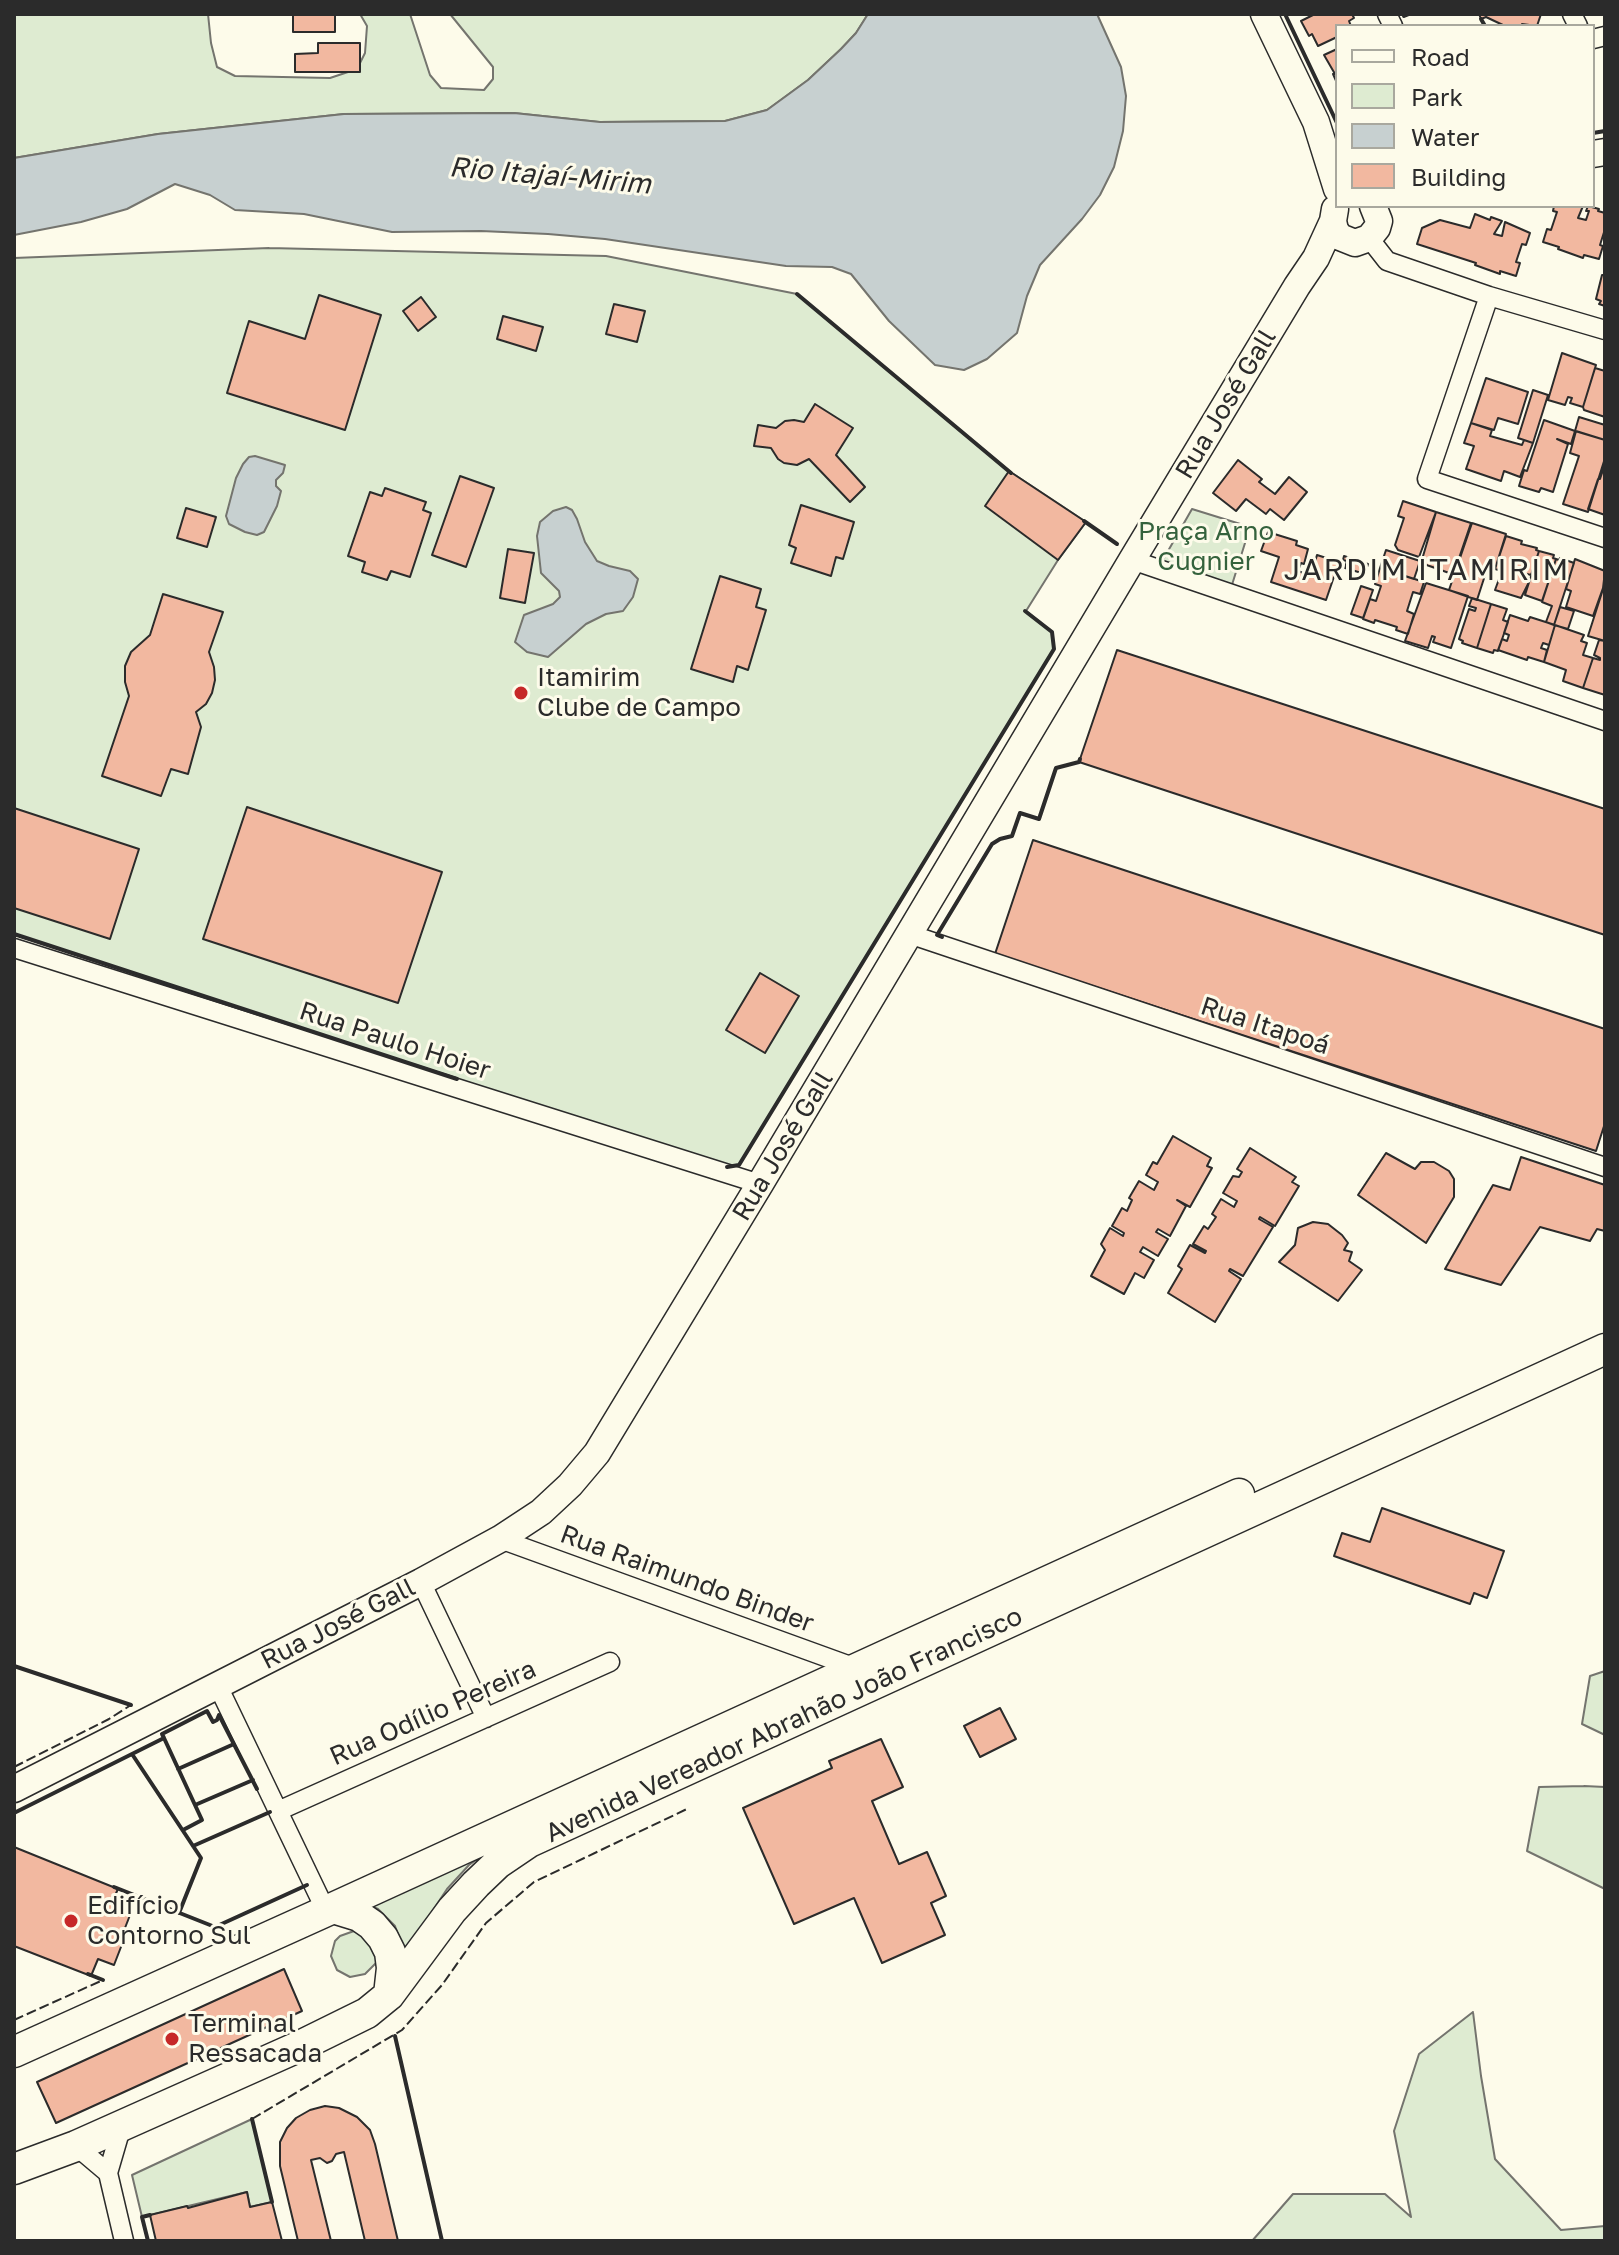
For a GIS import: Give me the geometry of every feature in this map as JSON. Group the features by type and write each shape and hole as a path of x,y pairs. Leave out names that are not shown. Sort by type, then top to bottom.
{"main road":[{"path":"1264,14 1331,154 1335,177"},
{"name":"Rua José Gall","path":"14,1789 500,1539 541,1512 570,1485 597,1453 1297,286 1316,258 1361,220"},
{"name":"Avenida Vereador Abrahão João Francisco","path":"14,2052 1605,1329"},
{"name":"Avenida Vereador Abrahão João Francisco","path":"14,2169 76,2146 367,2013 389,1995 452,1910 476,1884 498,1863 529,1842 1605,1349"},
{"path":"330,1910 359,1916 383,1938 390,1952 392,1968 389,1995"}],"street":[{"path":"1361,220 1387,261 1489,296 1605,330"},
{"path":"1489,296 1427,479 1605,538"},
{"path":"1132,560 1605,721"},
{"name":"Rua Itapoá","path":"909,934 1605,1167"},
{"name":"Rua Paulo Hoier","path":"14,948 760,1184"},
{"name":"Rua Raimundo Binder","path":"500,1539 856,1668"},
{"path":"421,1582 486,1718"},
{"name":"Rua Odílio Pereira","path":"278,1811 610,1662"},
{"path":"217,1684 330,1910"},
{"path":"122,2125 108,2173 124,2241"},
{"path":"76,2146 108,2173"}],"green space":[{"path":"14,14 208,14 217,67 235,76 330,78 357,69 365,53 367,26 360,14 410,14 430,75 441,88 484,90 493,79 493,67 450,14 868,14 856,33 808,80 767,110 725,121 599,122 514,113 344,114 158,134 14,158"},
{"name":"Itamirim Clube de Campo","path":"269,248 606,256 797,294 1009,471 1086,522 1026,611 1052,632 1054,649 739,1165 729,1168 14,934 14,258"},
{"name":"Praça Arno Cugnier","path":"1192,509 1250,527 1231,588 1160,565"},
{"path":"1605,1671 1605,1735 1582,1724 1590,1676"},
{"path":"1539,1787 1605,1787 1605,1889 1527,1851"},
{"path":"503,1841 469,1865 447,1889 408,1948 402,1946 395,1926 378,1909 362,1902"},
{"path":"354,1931 361,1932 377,1955 376,1963 365,1974 350,1977 337,1970 331,1956 335,1941"},
{"path":"1473,2012 1495,2159 1561,2230 1605,2226 1605,2241 1252,2241 1293,2194 1385,2194 1411,2217 1394,2131 1419,2054"},
{"path":"252,2119 272,2202 250,2207 247,2192 142,2217 132,2175"}],"water":[{"name":"Rio Itajaí-Mirim","path":"868,14 1097,14 1121,67 1126,96 1123,131 1114,167 1100,195 1040,265 1017,333 987,359 964,370 935,365 889,321 851,274 832,267 786,266 605,239 548,234 392,232 304,214 235,210 210,195 175,184 127,209 14,235 14,158 158,134 344,114 514,113 600,122 725,121 767,110 808,80 856,33"},
{"path":"249,457 285,465 283,473 276,480 276,486 281,491 277,506 264,532 257,535 229,524 226,516 236,478"},
{"path":"566,507 572,510 585,542 597,561 630,571 638,579 633,597 623,611 606,614 586,624 548,657 527,652 515,642 524,615 553,604 560,597 559,591 541,573 537,536 540,522 553,511"}],"building":[{"path":"293,14 335,14 335,32 293,32"},
{"path":"1315,14 1352,14 1354,18 1349,21 1350,24 1335,24 1335,38 1318,46 1301,21"},
{"path":"1479,14 1541,14 1538,24 1501,24 1486,17 1481,19"},
{"path":"318,43 360,43 360,72 295,72 295,54 318,53"},
{"path":"1335,50 1335,74 1324,55"},
{"path":"1554,208 1582,208 1578,218 1586,220 1587,208 1605,213 1599,259 1584,255 1583,258 1543,242 1557,212 1553,211"},
{"path":"1475,214 1502,221 1494,234 1502,236 1505,222 1530,233 1526,245 1522,244 1516,262 1520,263 1516,276 1500,271 1500,274 1417,244 1422,228 1440,220 1470,228"},
{"path":"1605,273 1605,306 1596,299"},
{"path":"319,295 381,315 345,430 227,393 249,321 305,339"},
{"path":"421,297 436,317 418,331 403,311"},
{"path":"614,304 645,311 637,342 606,334"},
{"path":"503,316 543,327 536,351 497,339"},
{"path":"1562,353 1596,365 1583,407 1570,403 1572,398 1568,397 1565,405 1548,400"},
{"path":"1595,368 1605,371 1605,417 1583,407"},
{"path":"1486,378 1528,392 1518,424 1498,418 1494,430 1471,423"},
{"path":"1533,390 1548,395 1533,443 1518,438"},
{"path":"815,404 853,428 836,455 865,487 850,502 809,459 797,465 784,463 771,448 754,446 758,425 776,428 785,421 804,422"},
{"path":"1579,417 1605,425 1605,440 1575,431"},
{"path":"1544,420 1575,431 1571,444 1557,439 1568,444 1553,492 1541,488 1539,492 1519,486"},
{"path":"1471,423 1492,430 1490,436 1522,445 1524,440 1533,443 1520,477 1504,471 1501,481 1466,469 1474,446 1464,443"},
{"path":"1576,431 1605,440 1605,458 1588,512 1563,504 1579,456 1570,453"},
{"path":"1238,460 1275,494 1289,477 1307,492 1284,520 1270,509 1266,514 1246,499 1236,511 1213,493"},
{"path":"1605,467 1605,515 1588,509"},
{"path":"1009,471 1086,522 1058,560 985,506"},
{"path":"460,476 494,488 466,567 432,555"},
{"path":"385,488 426,502 423,510 431,513 410,577 391,571 387,580 362,572 365,562 348,556 370,492 382,496"},
{"path":"1403,501 1436,512 1419,557 1398,550 1395,545 1404,518 1398,516"},
{"path":"801,505 854,522 843,559 836,557 831,576 791,563 796,548 789,545"},
{"path":"186,508 216,517 207,547 177,538"},
{"path":"1436,512 1471,523 1452,574 1421,563"},
{"path":"1472,523 1506,534 1495,569 1488,566 1477,600 1449,590"},
{"path":"1268,532 1297,541 1296,545 1308,549 1304,564 1301,563 1298,571 1311,576 1317,555 1339,562 1326,600 1271,582 1279,557 1261,551"},
{"path":"1506,536 1539,551 1531,575 1527,574 1525,579 1530,580 1521,598 1495,590 1502,571 1495,569"},
{"path":"508,549 534,553 525,603 500,598"},
{"path":"1386,550 1420,561 1414,579 1380,568"},
{"path":"1539,551 1554,555 1556,559 1542,601 1525,595"},
{"path":"1344,556 1368,564 1365,574 1345,568 1347,561 1343,560"},
{"path":"1556,559 1574,563 1554,625 1546,622 1552,606 1542,602"},
{"path":"1575,559 1605,571 1603,588 1593,616 1566,607 1571,591 1566,589"},
{"path":"1380,568 1424,582 1420,594 1413,592 1407,611 1414,614 1408,634 1396,630 1397,627 1363,619 1370,599 1376,601 1381,586 1375,584"},
{"path":"720,576 761,589 756,607 766,610 748,670 737,666 733,682 691,669"},
{"path":"1426,583 1468,596 1451,648 1433,642 1435,637 1432,636 1428,648 1405,641"},
{"path":"1605,583 1605,641 1588,636"},
{"path":"1361,586 1373,590 1363,618 1351,614"},
{"path":"163,594 223,612 209,652 215,680 206,704 196,712 201,727 188,774 171,769 161,796 102,776 129,696 125,666 131,652 150,635"},
{"path":"1472,598 1491,604 1477,648 1459,639 1469,609 1475,611 1476,608 1469,606"},
{"path":"1491,604 1507,609 1503,620 1508,622 1498,651 1494,650 1493,653 1477,648"},
{"path":"1560,607 1574,611 1568,629 1554,625"},
{"path":"1510,615 1555,625 1549,645 1543,643 1541,648 1547,650 1544,662 1498,650 1502,639 1507,641 1509,635 1504,633"},
{"path":"1555,625 1584,635 1581,641 1587,643 1583,655 1593,658 1583,688 1563,681 1566,670 1544,662"},
{"path":"1599,640 1605,641 1605,695 1583,688 1593,658 1600,660 1594,655"},
{"path":"1117,650 1605,809 1605,935 1079,762"},
{"path":"247,807 442,872 398,1003 203,939"},
{"path":"14,808 139,849 110,939 14,908"},
{"path":"1033,840 1605,1029 1605,1123 1596,1151 995,954"},
{"path":"760,973 799,996 765,1053 726,1030"},
{"path":"1173,1136 1211,1158 1207,1166 1212,1168 1190,1207 1177,1200 1186,1206 1170,1236 1158,1229 1156,1232 1168,1239 1158,1256 1143,1247 1140,1252 1154,1260 1144,1278 1135,1273 1124,1294 1091,1276 1105,1250 1101,1244 1110,1228 1123,1236 1124,1233 1112,1226 1122,1208 1127,1211 1132,1200 1129,1198 1139,1181 1154,1190 1158,1182 1146,1175 1153,1162 1157,1164"},
{"path":"1250,1148 1296,1177 1292,1182 1299,1186 1275,1226 1260,1217 1273,1227 1243,1276 1230,1269 1241,1279 1215,1322 1168,1293 1182,1269 1178,1266 1190,1245 1205,1253 1193,1244 1204,1226 1208,1229 1216,1217 1212,1214 1221,1199 1234,1207 1237,1201 1223,1193 1233,1176 1239,1177 1242,1172 1237,1169"},
{"path":"1386,1153 1415,1169 1421,1162 1434,1162 1449,1171 1454,1179 1454,1197 1426,1243 1358,1195"},
{"path":"1521,1157 1605,1185 1605,1231 1597,1229 1590,1241 1540,1227 1501,1285 1445,1269 1493,1185 1510,1190"},
{"path":"1313,1222 1328,1224 1342,1235 1348,1243 1344,1250 1352,1252 1349,1261 1362,1270 1338,1301 1279,1262 1295,1245 1298,1228"},
{"path":"1382,1508 1504,1551 1487,1598 1474,1593 1470,1604 1334,1556 1342,1533 1370,1542"},
{"path":"1000,1708 1016,1739 980,1757 964,1726"},
{"path":"881,1739 903,1787 872,1801 899,1864 927,1852 946,1896 931,1903 945,1935 882,1963 854,1898 794,1924 743,1808 832,1768 829,1761"},
{"name":"Edifício Contorno Sul","path":"14,1847 118,1889 112,1902 132,1910 114,1965 98,1959 91,1976 14,1946"},
{"path":"284,1969 302,2011 56,2123 37,2082"},
{"path":"325,2106 339,2108 357,2117 370,2130 398,2241 365,2241 344,2152 336,2154 327,2163 320,2158 311,2160 331,2241 298,2241 280,2166 280,2142 296,2118"},
{"path":"247,2192 250,2207 272,2202 282,2241 156,2241 150,2215"}],"fence":[{"path":"14,1767 131,1705"},
{"path":"252,2119 402,2030 442,1985 486,1923 534,1882 689,1808"},
{"path":"14,2020 103,1980"}],"wall":[{"path":"1285,14 1335,119"},
{"path":"1404,16 1409,14"},
{"path":"1481,19 1484,24"},
{"path":"1595,133 1605,131"},
{"path":"797,294 1011,473"},
{"path":"1084,521 1117,544"},
{"path":"727,1167 739,1165 1054,649 1052,632 1025,611"},
{"path":"942,937 937,935 992,844 1012,836 1020,813 1039,819 1056,768 1079,762 1080,759"},
{"path":"14,934 457,1079"},
{"path":"14,1666 131,1705"},
{"path":"14,1813 164,1738 162,1734 207,1711 213,1722 219,1715 257,1789"},
{"path":"164,1738 195,1805"},
{"path":"178,1769 234,1744"},
{"path":"132,1754 201,1858 179,1913"},
{"path":"183,1830 202,1820 195,1805 253,1780"},
{"path":"193,1846 270,1812"},
{"path":"114,1887 215,1927 307,1885"},
{"path":"88,1974 103,1980"},
{"path":"395,2036 442,2241"},
{"path":"252,2119 272,2202"},
{"path":"148,2241 142,2217 150,2215"}],"place":[{"name":"Itamirim Clube de Campo","path":"521,693"},
{"name":"Edifício Contorno Sul","path":"71,1921"},
{"name":"Terminal Ressacada","path":"172,2039"}],"district":[{"name":"JARDIM ITAMIRIM","path":"1427,570"}]}
